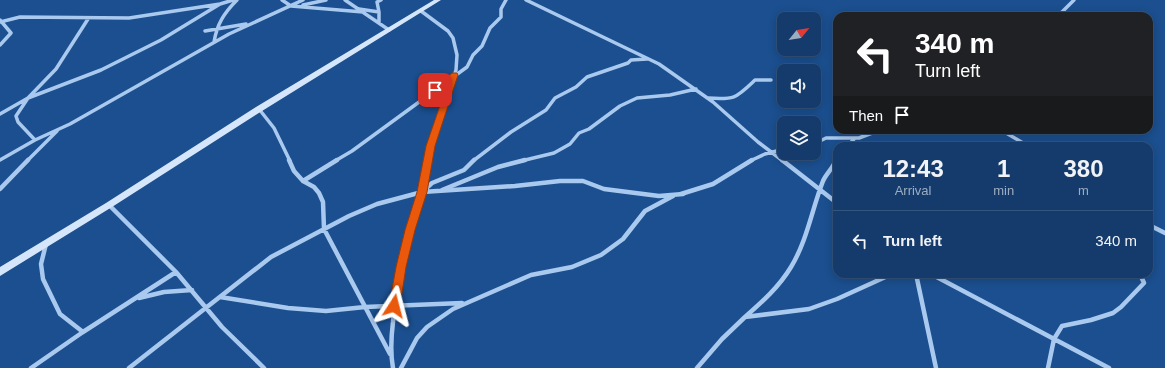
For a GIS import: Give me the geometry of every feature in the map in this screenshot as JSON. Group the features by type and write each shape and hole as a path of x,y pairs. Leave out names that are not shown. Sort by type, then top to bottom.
{"main road":[{"path":"0,272 110,205 259,109 438,0"}],"street":[{"path":"0,21 20,17 88,19 137,17 220,4 233,0"},
{"path":"214,42 216,28 224,13 237,0"},
{"path":"282,0 291,6 363,12"},
{"path":"0,160 35,140 60,129 214,42 303,0"},
{"path":"298,7 326,0"},
{"path":"345,0 389,30"},
{"path":"379,23 377,2 381,0"},
{"path":"303,182 352,151 445,84 455,75 467,68 473,55 482,46 490,28 501,17 501,9 506,0"},
{"path":"526,0 648,58 696,89 723,110 769,151 833,200"},
{"path":"1063,12 1074,0"},
{"path":"0,114 28,98 97,72 130,54 161,40 220,4"},
{"path":"359,9 379,12"},
{"path":"390,354 394,306 401,267 410,230 422,192 431,146 455,75 457,55 453,38 440,24 421,11"},
{"path":"35,140 18,122 16,116 28,98 56,69 88,19"},
{"path":"0,21 11,33 9,37 0,45"},
{"path":"205,31 253,23"},
{"path":"422,192 432,183 464,170 475,159 511,132 546,110 555,98 576,88 587,77 628,63 631,60 648,58"},
{"path":"707,98 720,99 737,97 755,80 771,80"},
{"path":"438,191 498,167 554,153 570,144 579,133 589,129 598,121 612,114 620,106 637,98 670,95 696,89"},
{"path":"259,109 274,128 294,171 303,182 314,187 319,193 323,202 324,229 390,354 393,368"},
{"path":"0,189 60,129"},
{"path":"821,140 826,138 854,139 871,134"},
{"path":"1008,134 1021,142"},
{"path":"401,368 417,338 428,328 464,303 531,275 572,267 601,255 623,240 644,211 663,200 716,182 769,151 777,150"},
{"path":"697,368 722,339 772,294 791,267 805,237 824,180 833,166"},
{"path":"129,368 271,257 324,229 377,204 422,192 515,186 560,180 582,181 604,188 659,196 683,194"},
{"path":"110,205 176,272 222,328 264,368"},
{"path":"1153,227 1165,233"},
{"path":"46,243 41,264 43,279 60,314 83,332"},
{"path":"31,368 38,366 83,332 176,272"},
{"path":"745,317 809,309 837,299 883,278"},
{"path":"917,278 936,368"},
{"path":"939,278 1109,368"},
{"path":"1048,368 1054,339 1062,326 1081,324 1116,311 1134,290 1144,283 1142,278"},
{"path":"135,299 164,292 192,290"},
{"path":"220,297 288,308 326,311 365,307 464,303"}],"route":[{"path":"394,306 410,230 422,192 428,157 455,75 435,90"}]}
